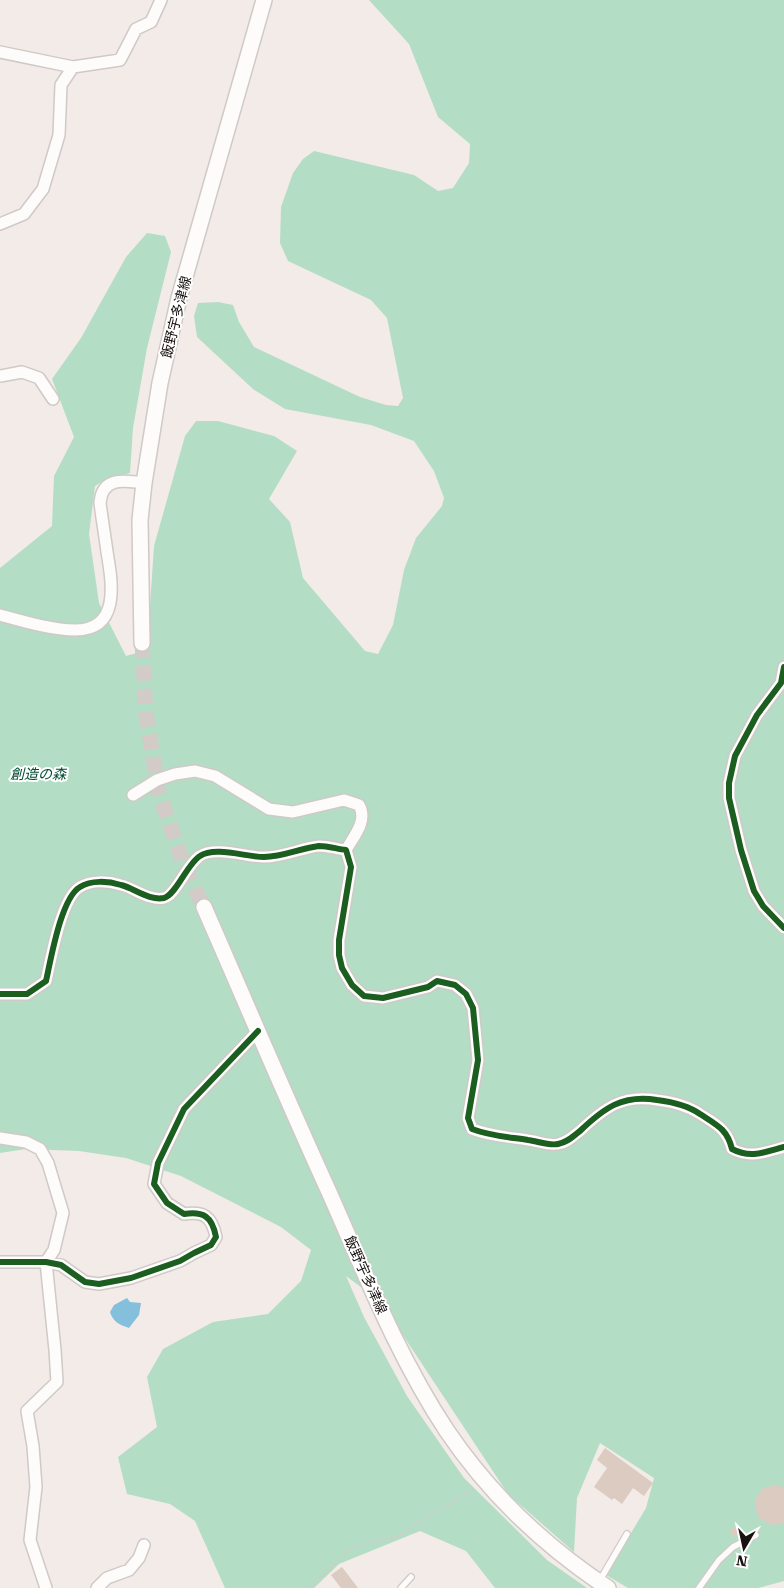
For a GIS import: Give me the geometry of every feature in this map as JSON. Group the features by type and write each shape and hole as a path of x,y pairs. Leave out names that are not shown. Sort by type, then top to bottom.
{"main road":[{"name":"飯野宇多津線","path":"142,643 140,560 144,483 160,383 179,298 264,0"},
{"name":"飯野宇多津線","path":"204,907 380,1309 413,1373 447,1431 486,1481 523,1521 574,1565 603,1585"}],"street":[{"path":"0,52 73,67 120,60 136,29 151,22 161,0"},
{"path":"0,224 24,214 43,189 59,135 61,85 73,67"},
{"path":"0,376 22,372 39,378 53,399"},
{"path":"0,615 35,624 76,630 93,627 105,617 111,604 113,588 100,503 101,492 108,484 120,480 144,483"},
{"path":"784,667 781,683 757,715 735,756 729,783 729,798 754,891 762,906 784,928"},
{"path":"133,794 157,780 175,774 195,771 215,776 269,809 293,812 344,800 359,805 363,821 346,850 351,868 339,940 339,955 342,968 352,985 364,996 383,998 428,987 437,982 455,985 466,994 473,1008 478,1060 468,1118 472,1129 484,1134 555,1145 571,1140 579,1131 610,1107 623,1100 642,1097 674,1102 694,1109 722,1129 729,1137 732,1149 742,1154 754,1155 784,1147"},
{"path":"0,994 27,994 46,981 52,948 68,899 79,887 92,881 120,884 154,898 165,898 171,893 190,865 200,856 211,852 264,857 320,846 346,850"},
{"path":"0,1262 46,1262 61,1265 85,1282 100,1284 131,1278 180,1261 194,1252 211,1245 216,1236 214,1228 206,1216 196,1212 184,1214 167,1203 154,1184 158,1163 184,1109 258,1031"},
{"path":"0,1138 26,1142 40,1149 48,1163 63,1213 54,1250 46,1262 57,1382 27,1411 36,1487 30,1540 46,1588"},
{"path":"97,1588 107,1578 129,1570 139,1558 144,1545"}],"lane":[{"path":"603,1585 627,1534"},
{"path":"699,1588 719,1560 732,1547 756,1535"},
{"path":"401,1588 411,1577"}],"path":[{"path":"308,1588 352,1547 399,1536 476,1487"}],"green space":[{"name":"創造の森","path":"369,0 784,0 784,1581 758,1588 628,1588 606,1575 646,1508 654,1478 600,1443 577,1498 574,1552 508,1494 381,1302 346,1276 364,1317 407,1396 464,1478 547,1560 587,1588 495,1588 466,1551 420,1531 339,1564 314,1588 225,1588 195,1521 170,1504 127,1494 118,1457 157,1427 147,1377 163,1349 213,1322 268,1314 301,1281 311,1250 281,1227 181,1176 126,1158 79,1151 26,1149 0,1153 0,568 52,526 54,476 74,437 52,379 81,338 126,257 147,233 165,236 171,252 147,348 133,428 130,473 105,480 95,486 89,534 99,603 126,656 147,650 154,546 185,436 196,421 218,421 274,436 297,451 269,499 290,522 303,578 365,651 378,654 393,625 404,570 416,538 442,506 444,498 434,471 414,441 371,425 285,409 253,389 197,337 194,316 198,303 218,302 233,305 239,322 254,347 360,397 386,405 398,406 403,398 387,318 371,300 288,261 280,243 281,207 293,173 303,159 314,151 414,175 438,191 453,188 469,163 470,144 438,117 409,44"}],"water":[{"path":"127,1298 130,1302 141,1303 139,1315 129,1328 117,1323 110,1312 114,1305"}],"building":[{"path":"605,1448 653,1483 644,1496 633,1488 622,1504 614,1498 612,1500 594,1487 607,1468 597,1460"},
{"path":"775,1485 784,1487 784,1523 772,1525 760,1519 757,1514 755,1500 762,1489"},
{"path":"737,1526 741,1533 733,1537 730,1530"},
{"path":"342,1567 358,1588 341,1588 331,1575"}],"tunnel":[{"path":"142,643 146,714 159,793 185,868 204,907"}],"cycle path":[{"path":"784,667 781,683 757,715 735,756 729,783 729,798 741,850 754,891 763,906 784,928"},
{"path":"0,994 27,994 46,981 54,944 67,903 73,893 84,885 94,882 111,883 153,898 164,898 173,891 195,860 206,853 222,852 264,857 326,846 346,850 351,867 339,940 339,955 342,968 352,985 364,996 383,998 428,987 437,981 455,985 466,994 473,1008 478,1060 468,1118 472,1129 500,1136 547,1144 558,1144 570,1139 597,1116 615,1105 624,1101 645,1099 674,1103 695,1111 721,1128 732,1149 739,1152 758,1154 784,1147"},
{"path":"0,1262 46,1262 61,1265 85,1282 99,1284 131,1278 180,1261 211,1245 216,1237 212,1224 206,1216 196,1213 184,1214 167,1203 154,1184 158,1163 184,1109 258,1031"}]}
